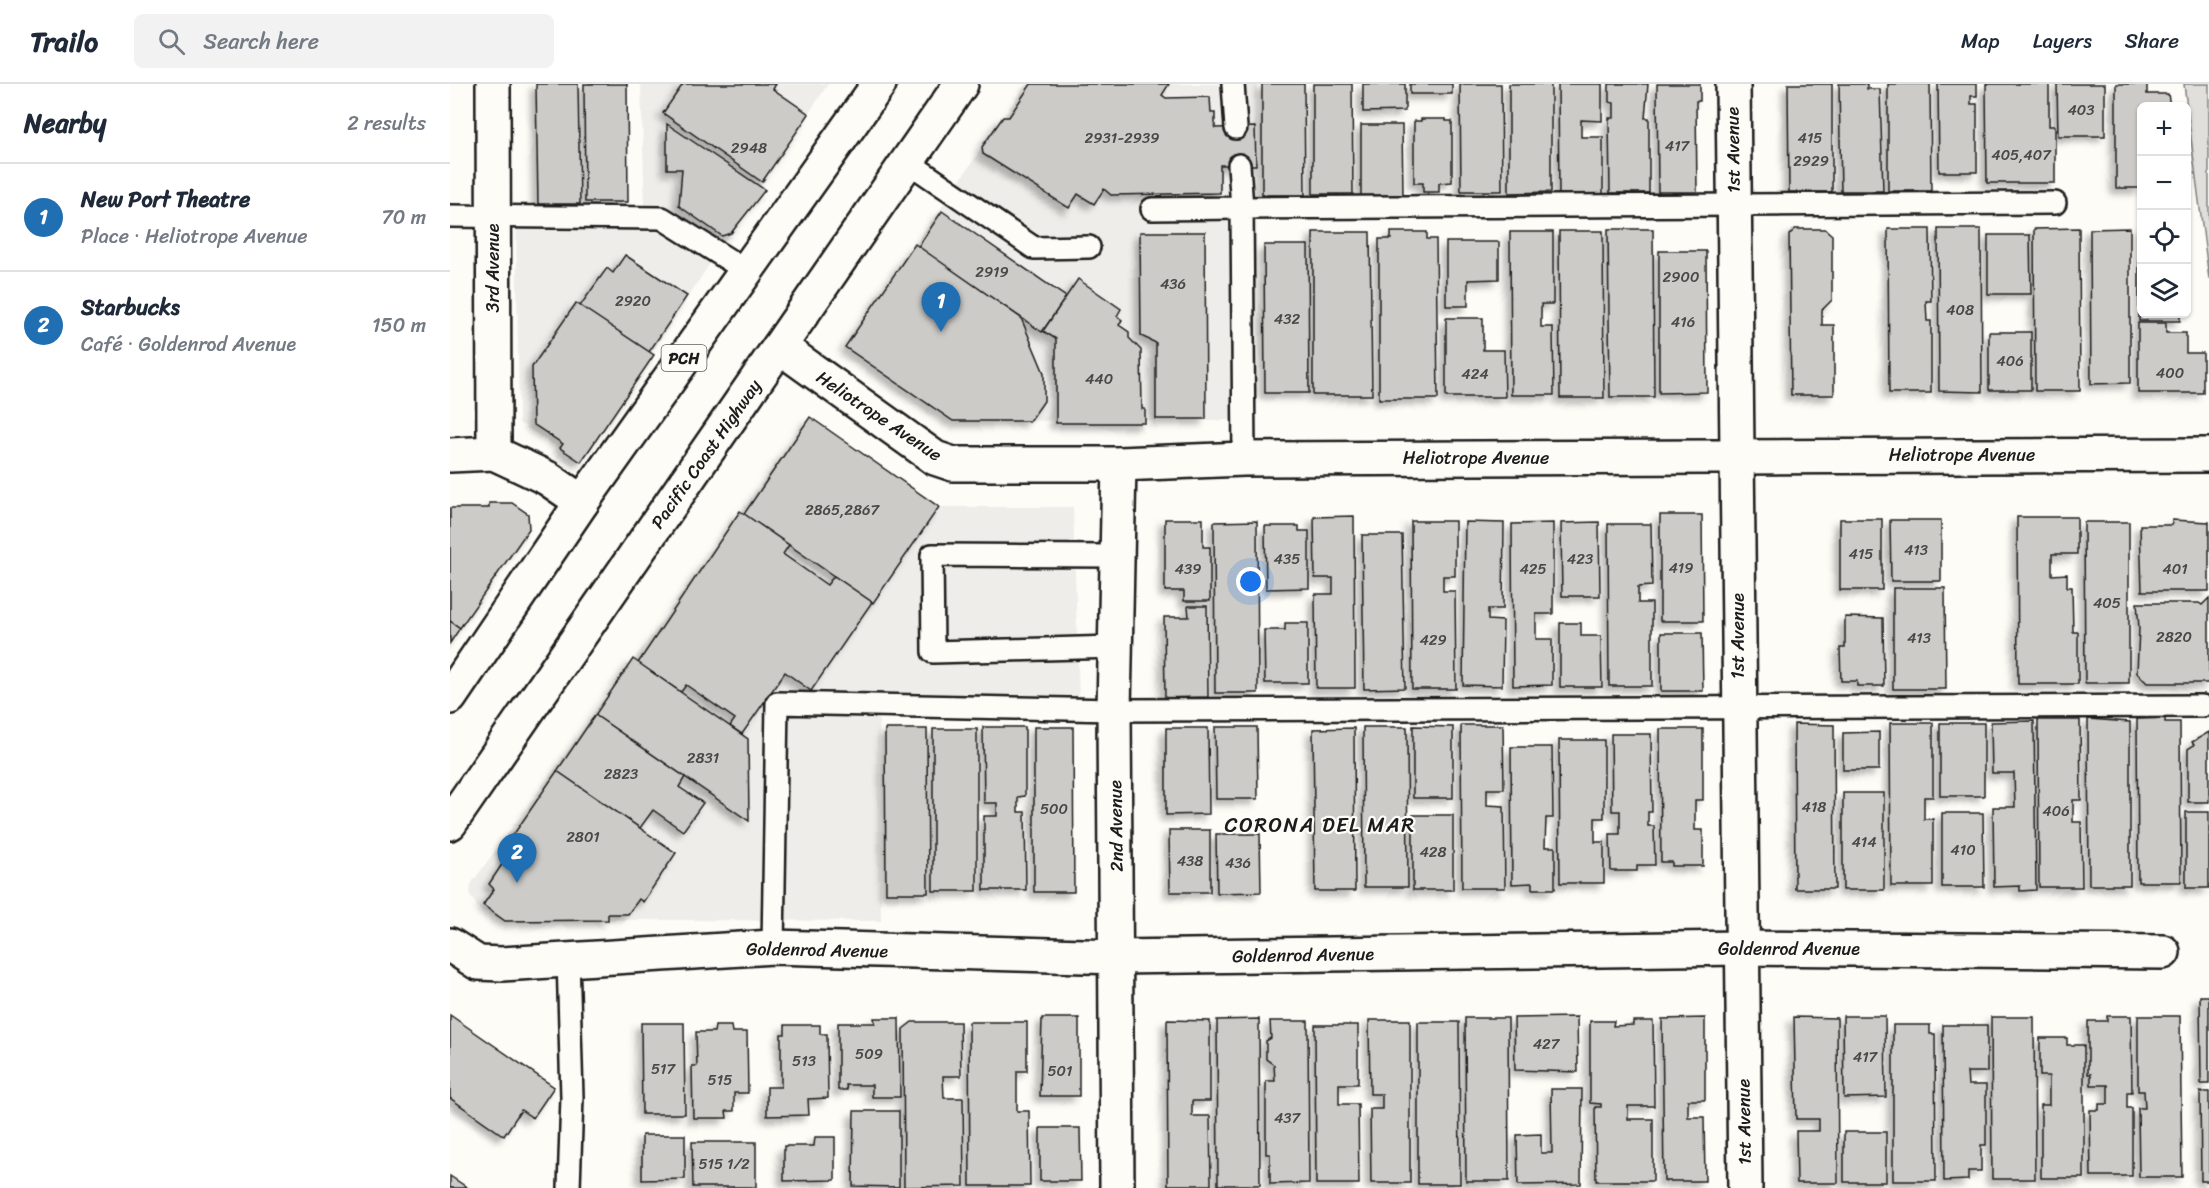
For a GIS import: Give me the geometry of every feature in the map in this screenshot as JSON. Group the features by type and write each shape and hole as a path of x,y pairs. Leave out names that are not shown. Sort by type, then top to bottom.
{"main road":[{"name":"3rd Avenue","path":"493,84 494,453"},
{"name":"PCH","path":"450,697 582,502 879,84"},
{"name":"Pacific Coast Highway","path":"450,823 961,84"},
{"name":"1st Avenue","path":"1733,84 1745,1188"},
{"name":"Heliotrope Avenue","path":"780,347 935,458 953,464 1119,464 1244,459 2209,455"},
{"path":"450,455 494,453 547,478 582,502"},
{"name":"2nd Avenue","path":"1117,1188 1114,710 1119,464"},
{"name":"Goldenrod Avenue","path":"450,945 478,963 502,964 568,958 773,947 1117,957 1742,948 2163,952"}],"lane":[{"path":"1233,84 1236,128"},
{"path":"908,162 1034,248 1089,247"},
{"path":"1239,165 1242,208 1244,459"},
{"path":"1152,209 1734,207 2055,203"},
{"path":"450,216 662,218 746,270"},
{"path":"1115,647 933,652 932,555 1117,556"},
{"path":"773,947 777,703 1114,710 2202,706"},
{"path":"568,958 572,1097 568,1188"}],"shaded area":[{"path":"641,84 828,84 580,461 519,423 516,210 645,209"},
{"path":"1026,84 1257,84 1256,420 953,421 845,347"},
{"path":"2184,84 2209,84 2209,279 2191,139 2191,102 2186,102"},
{"path":"810,417 939,507 1073,507 1079,700 879,702 881,921 499,919 479,909 470,895 471,884"}],"building":[{"path":"536,84 578,84 580,204 538,204"},
{"path":"584,84 627,84 628,202 585,202"},
{"path":"683,84 776,84 773,89 809,114 762,182 663,113"},
{"path":"1031,84 1169,84 1162,95 1166,98 1210,97 1211,113 1215,113 1215,128 1255,127 1256,165 1220,165 1220,193 1111,195 1104,189 1094,204 1078,194 1069,208 983,154 982,147 1003,117 1009,117"},
{"path":"1262,84 1304,84 1305,195 1262,195"},
{"path":"1313,84 1352,84 1353,194 1313,194"},
{"path":"1363,84 1405,84 1405,111 1363,112"},
{"path":"1410,84 1452,84 1452,94 1410,94"},
{"path":"1460,84 1501,84 1502,191 1461,191"},
{"path":"1509,84 1551,84 1551,192 1509,193"},
{"path":"1558,84 1602,84 1602,121 1581,120 1581,137 1603,137 1603,195 1559,195"},
{"path":"1609,84 1648,84 1645,118 1649,118 1649,193 1610,193 1609,118 1614,118 1614,103 1609,102"},
{"path":"1657,84 1700,84 1700,101 1696,101 1697,192 1658,192"},
{"path":"1788,84 1832,84 1832,192 1789,192"},
{"path":"1839,84 1867,84 1867,89 1880,89 1883,191 1841,191"},
{"path":"1888,84 1930,84 1931,191 1888,191"},
{"path":"1938,84 1977,84 1977,96 1971,96 1971,104 1977,104 1977,172 1939,172"},
{"path":"1986,84 2049,84 2049,126 2055,126 2055,183 1987,183"},
{"path":"2057,84 2105,84 2105,136 2058,136"},
{"path":"2116,84 2147,84 2147,94 2168,94 2169,102 2137,102 2137,188 2116,188"},
{"path":"1421,119 1452,121 1452,182 1439,183 1439,192 1423,192 1423,183 1414,183 1414,121 1421,121"},
{"path":"667,124 765,190 731,233 722,236 679,206 682,169 667,169"},
{"path":"1361,125 1402,125 1403,196 1361,196"},
{"path":"942,211 1066,297 1042,332 918,247"},
{"path":"2079,228 2080,391 2035,391 2034,229"},
{"path":"2130,228 2130,383 2091,384 2090,229"},
{"path":"1608,229 1653,229 1654,397 1610,397"},
{"path":"1795,229 1825,229 1832,235 1832,300 1822,310 1822,325 1834,325 1834,395 1791,395 1789,235"},
{"path":"1888,229 1930,229 1931,301 1926,301 1927,321 1931,321 1931,393 1889,393"},
{"path":"1938,229 1981,229 1982,392 1939,391"},
{"path":"1559,231 1603,231 1604,398 1560,398"},
{"path":"1140,232 1205,232 1206,419 1156,419 1156,343 1141,336"},
{"path":"1313,232 1370,232 1372,395 1313,395"},
{"path":"1391,232 1427,232 1427,239 1436,239 1438,399 1379,399 1379,239 1391,239"},
{"path":"1510,232 1553,232 1553,304 1541,304 1541,327 1553,327 1554,395 1511,395"},
{"path":"1988,235 2030,235 2031,294 1988,294"},
{"path":"1446,242 1499,242 1499,279 1468,280 1468,306 1446,306"},
{"path":"915,244 1021,318 1044,373 1044,401 1030,421 953,421 845,347"},
{"path":"1264,245 1308,245 1309,393 1265,393"},
{"path":"1659,251 1706,251 1707,392 1659,393"},
{"path":"625,255 687,296 649,352 580,306 607,268 613,273"},
{"path":"1078,279 1121,309 1117,316 1122,320 1119,325 1129,332 1129,338 1141,350 1142,409 1145,409 1145,423 1056,423 1056,339 1043,331"},
{"path":"576,303 654,355 581,462 560,448 563,444 533,424 532,367"},
{"path":"1446,318 1483,318 1483,350 1504,350 1505,397 1446,397"},
{"path":"2139,318 2180,318 2180,321 2139,321"},
{"path":"2138,323 2166,323 2166,333 2186,333 2186,353 2203,353 2203,393 2138,393"},
{"path":"1989,332 2031,332 2031,390 1989,390"},
{"path":"810,417 939,507 873,603 744,514"},
{"path":"489,503 512,503 528,514 529,529 460,628 450,621 450,508 489,508"},
{"path":"740,511 789,545 783,554 827,585 834,576 872,602 811,691 785,672 742,734 730,726 735,719 686,685 681,692 638,663"},
{"path":"1660,515 1702,515 1703,621 1660,621"},
{"path":"1354,516 1355,688 1316,688 1315,594 1333,594 1333,578 1315,578 1314,517"},
{"path":"2017,517 2077,517 2077,554 2052,554 2052,575 2067,574 2067,587 2072,587 2073,632 2078,632 2078,684 2018,684"},
{"path":"1165,519 1203,519 1203,547 1210,547 1210,601 1184,601 1184,591 1165,591"},
{"path":"1840,519 1882,519 1882,590 1840,590"},
{"path":"1890,520 1941,520 1941,581 1891,581"},
{"path":"2172,520 2209,522 2209,591 2142,591 2140,525 2172,525"},
{"path":"1257,521 1258,693 1215,693 1214,522"},
{"path":"1411,521 1455,521 1455,576 1443,576 1443,591 1455,591 1456,689 1412,689"},
{"path":"1465,522 1504,523 1503,609 1488,609 1488,620 1503,621 1502,686 1463,685"},
{"path":"1599,522 1600,596 1562,596 1561,523"},
{"path":"2084,522 2129,522 2129,683 2085,683"},
{"path":"1553,523 1553,614 1536,614 1536,639 1552,639 1552,685 1513,686 1512,524"},
{"path":"1608,524 1651,524 1652,586 1638,587 1638,603 1652,603 1652,686 1609,686"},
{"path":"1265,526 1299,526 1299,531 1309,531 1309,588 1266,589"},
{"path":"1362,535 1402,535 1405,688 1364,689"},
{"path":"1893,588 1945,588 1946,689 1893,689"},
{"path":"2209,598 2209,683 2147,683 2137,673 2139,628 2137,603 2199,603 2202,605"},
{"path":"1188,606 1207,606 1208,697 1165,698 1164,617 1189,617"},
{"path":"1845,617 1883,618 1884,686 1857,686 1857,681 1841,681 1840,648 1845,648"},
{"path":"450,621 460,628 450,643"},
{"path":"1285,623 1308,623 1308,683 1265,683 1264,630 1285,630"},
{"path":"1560,623 1581,623 1581,636 1601,636 1602,687 1560,687"},
{"path":"1661,633 1702,633 1703,691 1661,691"},
{"path":"633,659 748,739 749,821 595,715"},
{"path":"595,715 685,777 679,787 703,803 683,831 653,810 640,828 557,771"},
{"path":"2165,718 2165,722 2180,722 2181,882 2138,882 2137,719"},
{"path":"2088,719 2130,722 2130,885 2089,885"},
{"path":"2038,720 2080,720 2081,800 2073,800 2073,822 2081,822 2082,887 2039,887"},
{"path":"2034,721 2036,890 2020,891 2020,886 1994,887 1993,807 2015,807 2014,773 1992,773 1991,722"},
{"path":"1890,723 1933,723 1933,797 1924,797 1924,819 1933,819 1933,886 1891,886"},
{"path":"1940,723 1984,723 1984,796 1940,796"},
{"path":"1794,724 1834,725 1835,889 1795,889"},
{"path":"1461,725 1503,725 1504,789 1487,789 1487,805 1504,806 1505,888 1462,888"},
{"path":"1413,726 1453,727 1453,798 1413,798"},
{"path":"983,727 1025,727 1025,796 1018,797 1018,812 1025,812 1026,890 984,890 984,816 997,816 997,803 984,803"},
{"path":"1034,727 1073,727 1074,892 1034,892"},
{"path":"1215,727 1257,727 1258,799 1216,799"},
{"path":"1363,727 1407,727 1408,887 1364,887"},
{"path":"1166,728 1208,728 1209,814 1166,815"},
{"path":"1354,728 1355,891 1315,891 1313,729"},
{"path":"885,729 927,729 928,893 886,893"},
{"path":"933,729 977,729 977,891 933,891"},
{"path":"1660,729 1703,729 1703,800 1695,800 1695,830 1703,830 1703,866 1672,866 1672,862 1661,862"},
{"path":"1879,732 1879,770 1843,770 1843,733"},
{"path":"2209,732 2209,802 2188,802 2188,749 2194,745 2192,742"},
{"path":"1611,734 1651,734 1652,812 1648,812 1648,826 1654,826 1655,865 1637,865 1637,871 1611,871 1610,834 1620,834 1620,811 1612,811"},
{"path":"1559,740 1604,740 1604,818 1595,818 1595,842 1604,842 1604,883 1560,883"},
{"path":"1511,747 1552,747 1553,818 1546,818 1545,847 1555,847 1555,889 1532,889 1532,883 1512,884"},
{"path":"557,771 676,853 643,902 639,899 628,914 608,914 608,920 505,921 483,905 494,889 489,884 511,851 505,847"},
{"path":"1843,793 1884,793 1884,890 1843,890"},
{"path":"2186,812 2209,812 2209,888 2186,888"},
{"path":"1942,813 1983,813 1984,887 1942,887"},
{"path":"1413,815 1453,815 1453,890 1413,890"},
{"path":"1169,830 1210,830 1210,892 1170,892"},
{"path":"1216,834 1260,834 1261,892 1217,893"},
{"path":"2200,996 2209,996 2209,1084 2201,1084"},
{"path":"450,1015 554,1087 533,1118 521,1110 504,1136 450,1098"},
{"path":"1843,1016 1885,1016 1886,1097 1844,1098"},
{"path":"2107,1016 2131,1016 2132,1092 2127,1092 2127,1108 2132,1108 2132,1176 2091,1176 2090,1110 2099,1110 2099,1104 2108,1104 2108,1085 2091,1085 2091,1074 2088,1074 2088,1021 2107,1021"},
{"path":"2138,1016 2180,1016 2182,1177 2139,1177 2138,1108 2145,1108 2144,1091 2138,1091"},
{"path":"1577,1017 1578,1072 1515,1070 1514,1018"},
{"path":"1794,1017 1837,1018 1838,1183 1797,1183 1796,1131 1819,1131 1819,1119 1796,1119"},
{"path":"1991,1017 2034,1017 2035,1179 1992,1179"},
{"path":"874,1018 899,1018 900,1097 872,1097 872,1085 846,1085 847,1090 838,1090 838,1023 875,1023"},
{"path":"1042,1018 1079,1018 1079,1096 1040,1096"},
{"path":"1465,1018 1508,1018 1509,1181 1466,1181"},
{"path":"1705,1018 1705,1100 1688,1100 1688,1117 1704,1117 1705,1181 1664,1181 1662,1019"},
{"path":"1259,1019 1260,1185 1218,1185 1217,1020"},
{"path":"1167,1020 1210,1021 1210,1101 1192,1101 1192,1116 1210,1116 1211,1185 1168,1185"},
{"path":"1369,1020 1410,1020 1410,1183 1371,1183 1370,1109 1382,1109 1382,1094 1370,1094"},
{"path":"1270,1021 1308,1021 1309,1183 1270,1184 1270,1154 1266,1154 1266,1081 1275,1081 1274,1065 1266,1059 1266,1041 1271,1038"},
{"path":"1590,1021 1614,1021 1613,1026 1633,1025 1633,1021 1653,1021 1654,1106 1628,1106 1628,1119 1653,1119 1653,1181 1596,1181 1595,1107 1601,1107 1601,1104 1590,1103"},
{"path":"912,1022 960,1022 961,1076 943,1076 944,1098 963,1098 964,1186 904,1187 903,1029"},
{"path":"969,1022 1027,1022 1027,1071 1017,1071 1017,1111 1029,1111 1030,1186 970,1186"},
{"path":"1418,1022 1459,1022 1460,1184 1418,1184"},
{"path":"641,1023 684,1023 685,1114 642,1114"},
{"path":"785,1025 820,1025 820,1034 827,1034 828,1098 808,1099 809,1115 767,1116 767,1087 781,1087 781,1034 785,1034"},
{"path":"1315,1025 1358,1025 1358,1084 1339,1084 1339,1104 1358,1104 1359,1184 1316,1184"},
{"path":"1893,1025 1930,1025 1930,1034 1935,1034 1936,1181 1893,1181"},
{"path":"1943,1025 1987,1025 1987,1072 1967,1072 1968,1085 1986,1085 1986,1145 1981,1145 1981,1171 1968,1171 1968,1180 1944,1181"},
{"path":"715,1026 731,1026 732,1032 747,1032 748,1093 734,1093 734,1111 726,1111 727,1118 693,1118 692,1066 697,1066 696,1032 714,1032"},
{"path":"2040,1038 2067,1038 2067,1045 2084,1045 2084,1178 2041,1178 2041,1105 2049,1105 2049,1076 2040,1076"},
{"path":"1551,1089 1582,1089 1581,1184 1518,1185 1517,1135 1541,1134 1541,1153 1552,1153"},
{"path":"2200,1092 2209,1092 2209,1181 2201,1181"},
{"path":"854,1111 899,1111 899,1187 853,1186"},
{"path":"1040,1128 1080,1128 1081,1181 1040,1181"},
{"path":"1844,1132 1886,1132 1886,1182 1844,1182"},
{"path":"642,1135 685,1135 685,1179 642,1180"},
{"path":"815,1137 835,1137 835,1180 784,1181 784,1146 814,1146"},
{"path":"692,1142 756,1142 756,1187 693,1187"},
{"path":"450,1176 468,1188 450,1188"}],"place":[{"name":"New Port Theatre","path":"941,332"},
{"name":"Starbucks","path":"517,883"}],"district":[{"name":"CORONA DEL MAR","path":"1320,825"}]}
